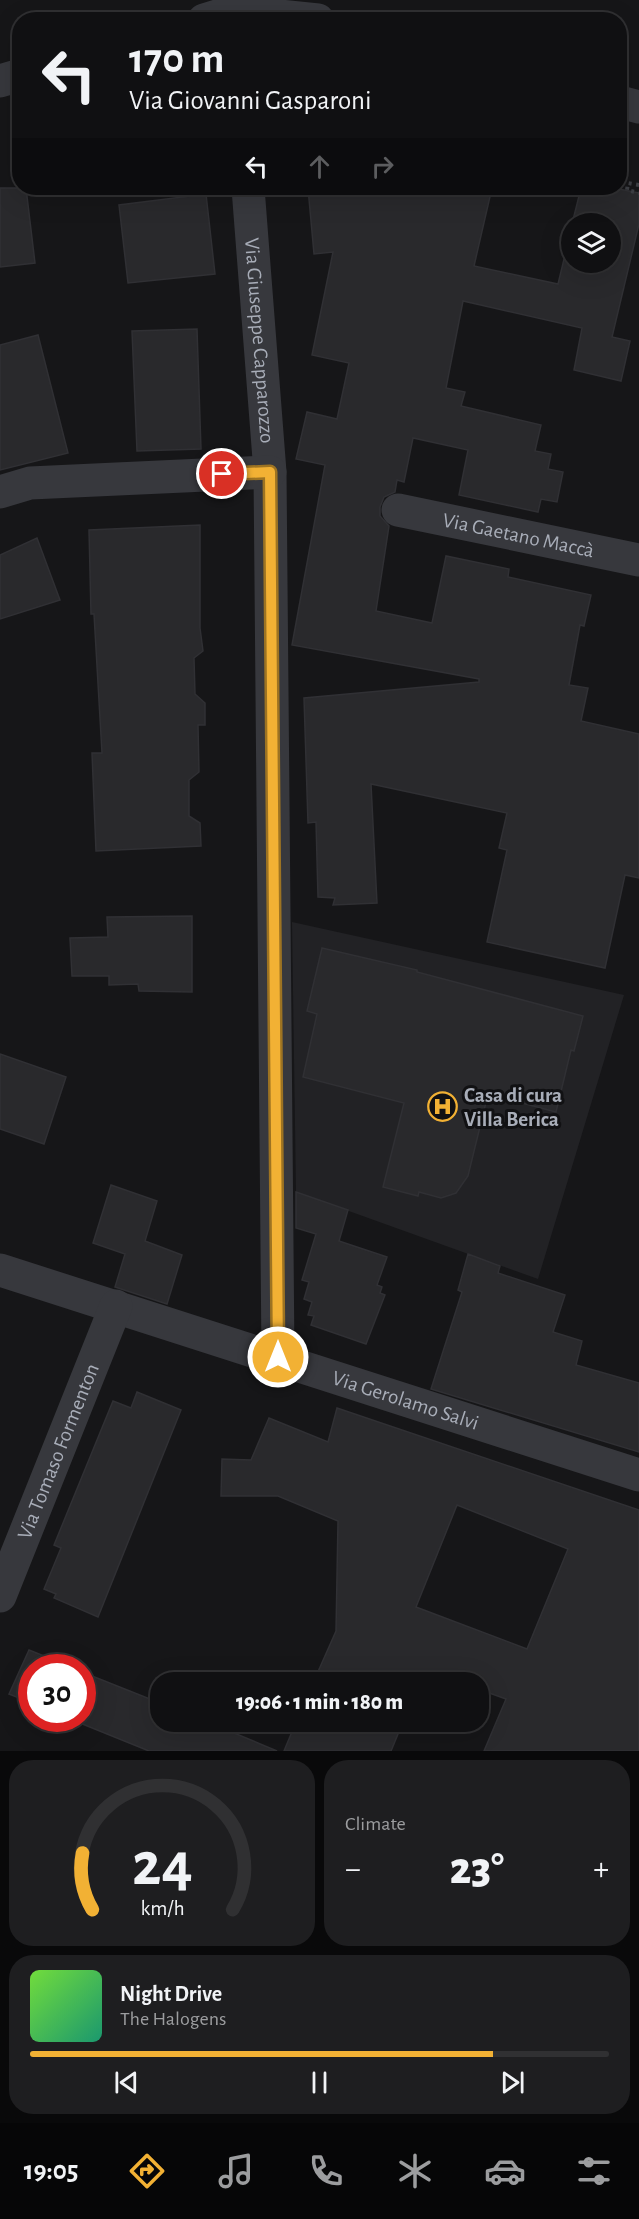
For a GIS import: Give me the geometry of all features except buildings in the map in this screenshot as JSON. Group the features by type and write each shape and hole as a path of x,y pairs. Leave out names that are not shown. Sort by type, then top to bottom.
{"street":[{"name":"Via Giuseppe Capparozzo","path":"249,195 270,472 278,1357"},
{"path":"0,492 30,483 270,472"},
{"name":"Via Gaetano Maccà","path":"398,510 639,560"},
{"name":"Via Gerolamo Salvi","path":"0,1270 278,1357 639,1475"},
{"name":"Via Tomaso Formenton","path":"0,1596 116,1306"}],"path":[{"path":"639,185 628,183 627,190 639,193"}],"shaded area":[{"name":"Casa di cura Villa Berica","path":"292,922 624,995 538,1279 296,1192"}],"place":[{"name":"Casa di cura Villa Berica","path":"443,1107"}],"route":[{"path":"222,474 270,472 275,810 278,1357"}]}
